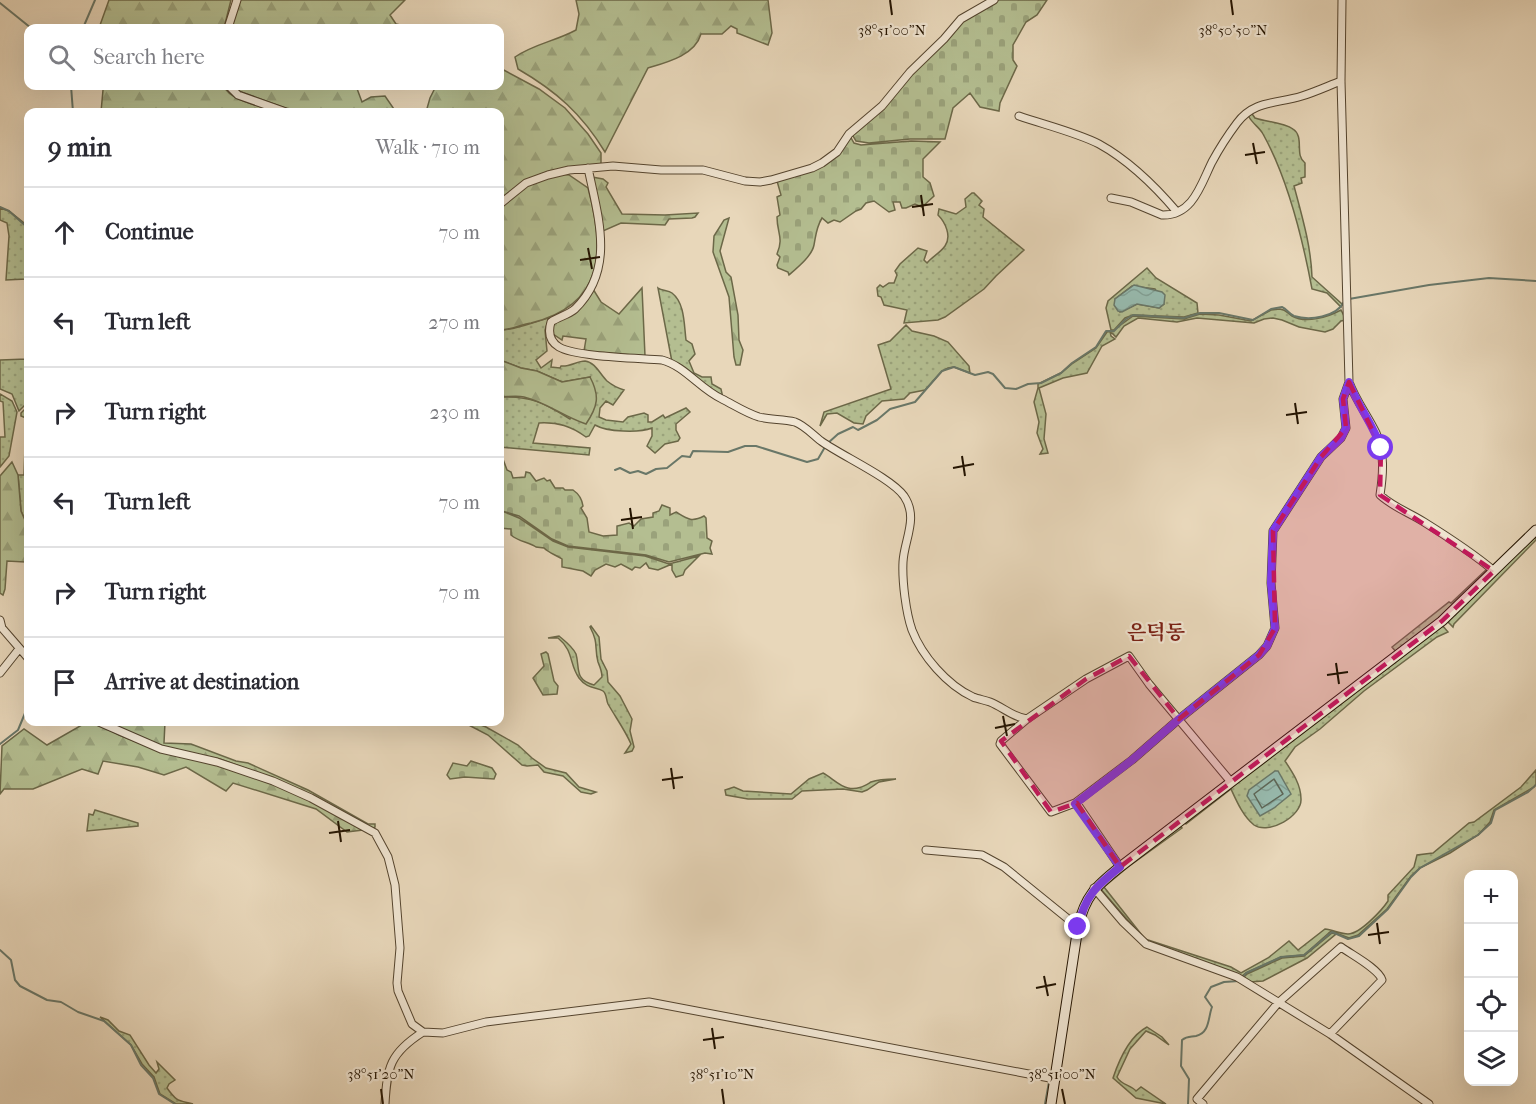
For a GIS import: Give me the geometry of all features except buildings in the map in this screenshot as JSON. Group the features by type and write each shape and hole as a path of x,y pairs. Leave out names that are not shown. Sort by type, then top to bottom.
{"main road":[{"path":"1051,1104 1078,927 1082,908 1094,888 1442,621 1536,530"}],"street":[{"path":"229,24 237,0"},
{"path":"504,200 516,189 537,178 588,168 613,166 661,171 703,170 745,181 760,182 812,168 837,152 849,134 882,106 910,72 944,39 960,19 994,0"},
{"path":"1342,0 1341,81 1349,382 1377,435 1381,448 1383,480 1380,495 1388,503 1455,542 1494,571"},
{"path":"1112,198 1131,202 1156,214 1167,216 1177,212 1197,196 1225,142 1248,111 1256,106 1302,96 1341,81"},
{"path":"233,90 238,95 275,108"},
{"path":"1019,116 1098,144 1125,161 1177,212"},
{"path":"588,168 602,235 602,256 589,292 574,310 551,322 548,330 553,342 559,348 595,355 662,360 672,363 702,387 750,414 771,420 798,423 840,454 890,483 904,497 910,509 910,529 903,564 912,631 920,645 936,668 973,697 990,702 1018,718 1027,719"},
{"path":"1231,782 1179,719 1149,684 1129,656 1086,679 1027,719 1000,744 1051,812 1075,804 1132,760 1179,719 1259,655 1273,636 1275,628 1271,583 1273,531 1321,457 1341,438 1346,428 1343,399 1349,382"},
{"path":"0,620 2,628 24,654"},
{"path":"0,673 19,650"},
{"path":"108,726 161,750 217,762 273,781 311,798 375,833 388,856 395,885 400,948 398,991 412,1024 423,1032 443,1033 486,1022 649,1002 1055,1079"},
{"path":"1075,804 1120,867"},
{"path":"926,850 982,855 1004,867 1078,927"},
{"path":"1094,888 1123,922 1146,944 1237,977 1330,1034 1429,1104"},
{"path":"1203,1104 1197,1099 1278,1003 1341,947 1380,974 1382,980 1330,1034"},
{"path":"385,1104 386,1084 392,1059 405,1044 423,1032"}],"highlighted area":[{"path":"1349,382 1381,448 1380,495 1494,571 1442,621 1120,867 1077,803 1051,812 1001,741 1086,679 1129,656 1179,719 1259,655 1275,628 1273,531 1321,457 1346,428 1343,399"}],"green space":[{"path":"109,0 231,0 225,24 100,24"},
{"path":"239,0 405,0 390,15 396,24 231,24"},
{"path":"576,0 768,0 772,33 768,45 737,33 737,29 731,26 722,34 701,34 693,47 680,57 648,68 605,152 587,126 567,104 518,69 515,57 576,30 579,14"},
{"path":"999,0 1047,0 1037,15 1026,22 1013,45 1013,60 1017,66 1000,103 999,111 980,107 970,93 953,108 945,139 910,139 869,143 856,141 852,134 960,23"},
{"path":"504,70 539,89 565,108 601,153 601,163 545,173 524,182 504,196 504,108 427,108 434,90 504,90"},
{"path":"103,90 226,90 240,100 264,108 101,108"},
{"path":"236,90 358,90 362,102 371,97 385,96 393,108 285,108"},
{"path":"1250,111 1255,118 1284,125 1297,132 1300,155 1305,163 1305,177 1301,178 1302,183 1294,186 1308,242 1312,277 1342,304 1341,307 1327,293 1312,289 1287,189 1272,151 1263,134 1249,117"},
{"path":"850,136 854,143 861,145 911,141 940,142 923,159 923,177 930,183 934,196 922,207 915,204 902,208 900,202 893,202 895,210 889,212 874,201 866,203 861,209 840,222 834,220 828,223 822,218 810,253 804,262 789,275 777,265 780,257 777,254 780,239 777,217 780,215 777,197 781,195 777,181 812,170"},
{"path":"561,174 569,175 588,188 597,233 594,272 586,289 574,303 555,315 504,330 504,205 527,184"},
{"path":"592,177 603,179 608,183 606,187 622,214 698,213 692,218 669,219 665,225 621,223 603,231"},
{"path":"972,193 982,201 979,205 984,209 983,217 1024,250 984,289 945,317 938,320 904,323 907,310 884,305 881,297 878,296 877,288 880,285 883,287 894,283 897,275 895,271 918,248 927,251 924,260 927,263 941,251 947,242 948,234 938,215 939,209 956,214 966,207 965,199"},
{"path":"0,208 9,211 24,223 24,279 6,280 9,236 7,223 0,220"},
{"path":"729,218 720,251 726,272 731,277 738,315 739,340 743,350 740,365 736,365 734,357 729,297 713,252 714,236 724,220"},
{"path":"1147,268 1156,278 1197,303 1198,313 1184,317 1133,315 1125,318 1114,330 1111,330 1106,308 1108,301","holes":["1132,286 1155,289 1164,304 1159,308 1137,304 1120,312 1115,299"]},
{"path":"642,288 645,356 584,351 586,339 563,336 562,340 553,334 552,324 569,314 593,289 601,302 619,314"},
{"path":"658,288 672,293 679,302 686,340 692,344 695,354 689,361 694,373 702,377 711,377 712,384 721,389 723,398 672,362"},
{"path":"1280,309 1292,316 1304,319 1323,317 1341,310 1346,320 1325,332 1299,327 1273,318 1254,323 1197,318 1177,322 1138,318 1124,326 1116,337 1111,332 1133,316 1184,319 1200,314 1251,321 1271,310"},
{"path":"549,318 545,330 547,351 536,360 541,368 552,360 551,367 560,368 582,361 589,362 607,381 624,390 613,405 606,401 600,408 599,417 623,422 628,417 644,413 648,415 648,422 652,422 663,415 665,418 686,408 690,412 676,424 680,438 678,441 665,444 655,453 647,446 652,436 652,428 623,431 595,425 586,437 564,425 539,423 533,443 590,448 589,455 504,447 504,397 536,401 570,419 590,377 562,382 537,371 504,362 504,330"},
{"path":"906,325 912,331 948,342 969,366 970,373 954,367 948,368 942,371 925,390 910,393 904,399 882,401 866,416 863,424 854,423 837,413 827,414 820,426 824,412 891,389 878,345 890,341"},
{"path":"1110,331 1111,336 1115,339 1102,346 1087,373 1063,378 1039,388 1046,414 1044,439 1048,453 1040,454 1043,449 1037,433 1039,422 1034,402 1038,384 1061,373 1096,348"},
{"path":"24,359 24,406 19,411 12,394 0,389 0,360"},
{"path":"504,362 537,371 562,382 590,377 596,401 586,424 532,399 518,396 504,397"},
{"path":"0,394 12,401 17,412 9,456 0,467 0,437 5,437 3,402 0,401"},
{"path":"12,462 18,475 21,511 24,518 24,562 7,561 3,595 0,593 0,476"},
{"path":"504,462 513,478 525,477 526,472 530,473 536,481 544,478 547,481 550,480 555,488 573,490 582,501 581,508 587,518 589,532 603,536 617,535 617,526 629,523 634,526 641,519 653,517 653,513 659,511 662,505 670,508 670,515 676,512 692,519 704,516 707,538 712,541 710,548 712,554 705,553 669,562 646,555 568,546 552,539 519,516 504,512"},
{"path":"18,475 24,475 24,518 21,511"},
{"path":"504,512 519,518 553,541 568,547 645,556 669,564 699,556 683,575 676,577 672,564 658,570 649,568 646,563 632,570 621,564 615,567 606,564 595,570 591,576 583,571 562,567 562,559 544,548 536,547 514,537 511,535 511,529 504,528"},
{"path":"1536,533 1536,540 1453,627 1447,621"},
{"path":"1488,568 1489,570 1453,607 1396,652 1392,647 1449,602 1451,603"},
{"path":"1442,625 1448,632 1437,637 1364,691 1295,747 1285,761 1294,775 1301,794 1300,805 1291,817 1268,828 1254,825 1243,813 1231,789 1186,824 1184,821"},
{"path":"591,626 599,637 601,659 607,671 608,682 620,696 632,719 630,731 634,747 632,751 625,753 631,744 608,704 604,692 582,682 576,673 567,648 558,638 548,638 559,636 571,647 576,654 581,677 594,685 602,675"},
{"path":"546,652 554,681 558,686 557,694 543,695 533,678 544,666 541,654"},
{"path":"80,726 103,726 152,748 212,763 268,782 311,800 363,830 347,832 316,809 233,783 226,791 186,767 164,775 138,767 103,761 98,774 82,769 33,789 4,789 0,794 2,746 24,729 47,745"},
{"path":"114,726 165,726 164,743 191,744 236,761 248,763 308,790 368,824 375,824 375,827 372,829 278,780 220,759 169,749"},
{"path":"471,726 486,727 518,745 546,768 566,773 579,787 596,792 591,794 581,792 563,776 544,772 538,765 522,765 488,735"},
{"path":"471,761 492,768 496,774 494,779 465,777 450,779 447,775 453,763 467,766"},
{"path":"1536,770 1534,787 1494,810 1490,822 1478,835 1420,868 1411,876 1387,909 1358,935 1349,938 1331,931 1304,955 1281,957 1242,976 1145,940 1099,887 1179,825 1182,828 1104,887 1145,939 1231,967 1241,973 1268,958 1289,941 1298,950 1325,929 1348,934 1358,930 1385,905 1388,895 1414,867 1417,855 1433,853 1469,823 1474,822 1521,787"},
{"path":"823,773 848,788 861,787 877,780 896,779 879,782 862,792 843,789 802,791 792,799 748,799 726,795 725,790 734,787 743,791 791,794 809,779"},
{"path":"95,810 138,823 138,826 87,831 89,814 93,815"},
{"path":"1332,933 1336,934 1307,958 1263,981 1250,982 1244,977 1282,958 1304,956"},
{"path":"100,1017 108,1020 119,1031 130,1035 156,1073 159,1069 157,1062 175,1080 167,1088 173,1096 193,1104 176,1104 160,1094 154,1077 142,1064 131,1045"},
{"path":"1147,1027 1169,1045 1146,1031 1130,1049 1117,1077 1136,1091 1141,1087 1166,1104 1136,1098 1113,1078 1130,1042"}],"water":[{"path":"1134,285 1162,292 1165,295 1164,304 1159,308 1137,304 1122,312 1118,311 1114,305 1115,299"},
{"path":"1278,771 1291,794 1260,816 1247,796 1249,790"}],"waterway":[{"path":"85,24 95,0"},
{"path":"0,3 26,24"},
{"path":"71,90 73,108"},
{"path":"0,207 9,211 24,224"},
{"path":"1349,299 1429,285 1489,278 1536,281"},
{"path":"828,443 838,434 853,427 858,430 877,420 890,409 915,402 942,371 954,367 975,375 988,372 993,374 1005,388 1016,389 1028,384 1041,383 1061,373 1096,347 1106,331 1114,331 1133,315 1184,318 1200,313 1219,313 1253,320 1271,309 1282,307 1294,316 1315,318 1335,311 1344,302"},
{"path":"615,470 620,468 630,473 638,471 646,474 656,469 667,468 682,456 690,457 693,451 728,452 745,446 756,446 807,462 818,459 825,447"},
{"path":"0,744 18,730 24,716"},
{"path":"1243,977 1246,973 1281,957 1304,955 1332,932 1348,939 1359,936 1388,909 1420,868 1478,835 1491,823 1495,810 1528,792 1536,785"},
{"path":"0,950 11,960 15,980 20,986 47,1000 61,1002 78,1012 104,1021 131,1045 141,1065 153,1078 159,1094 175,1104"},
{"path":"1188,1104 1189,1079 1181,1066 1182,1040 1204,1032 1212,1007 1205,997 1211,987 1224,982 1239,981"},
{"path":"1045,1104 1049,1082"}],"district":[{"name":"은덕동","path":"1156,632"}],"route":[{"path":"1078,927 1082,908 1089,895 1099,883 1120,867 1078,805 1075,804 1132,760 1267,646 1275,628 1271,583 1273,531 1321,457 1341,438 1346,428 1343,399 1349,382 1377,435 1381,448"}]}
